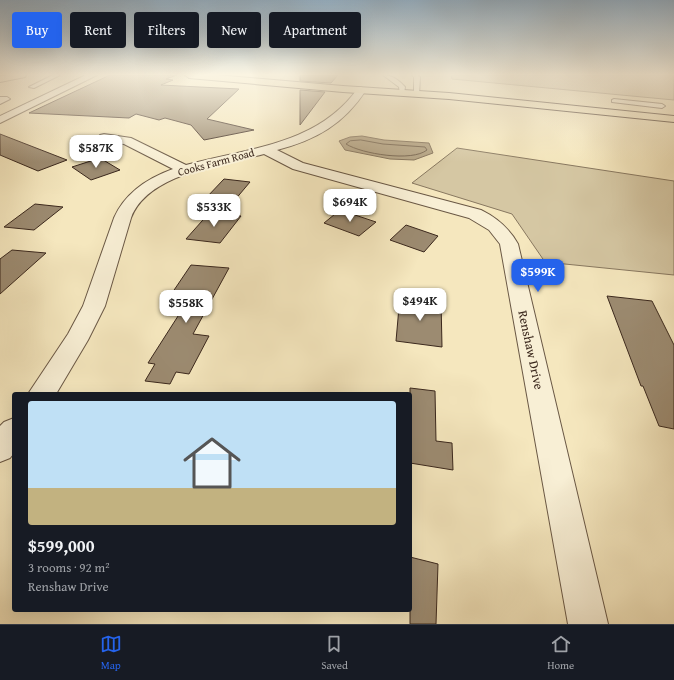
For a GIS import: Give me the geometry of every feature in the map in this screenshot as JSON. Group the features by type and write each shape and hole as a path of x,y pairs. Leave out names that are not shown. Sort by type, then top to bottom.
{"main road":[{"path":"525,104 674,119"}],"street":[{"path":"0,120 33,104"},
{"name":"Cooks Farm Road","path":"42,392 78,337 94,305 121,218 127,206 149,186 164,178 185,170 265,149 296,139 327,124 351,104"},
{"path":"104,138 127,141 185,170"},
{"name":"Renshaw Drive","path":"265,149 298,166 475,214 494,224 506,237 509,244 522,302 588,624"},
{"path":"0,448 12,433"}],"lane":[{"path":"645,104 652,116"},
{"path":"646,104 662,106"}],"shaded area":[{"path":"457,148 674,181 674,275 545,262 512,214 412,183"}],"water":[{"path":"362,136 384,140 429,143 433,153 414,160 390,159 345,150 339,141 350,137"}],"building":[{"path":"48,104 223,104 207,119 254,130 204,140 191,125 165,118 159,120 136,114 129,118 29,113"},
{"path":"300,104 316,104 300,125"},
{"path":"0,134 67,160 38,171 0,155"},
{"path":"100,158 120,170 91,180 72,167"},
{"path":"224,179 250,182 234,201 206,198"},
{"path":"35,204 63,207 34,230 4,227"},
{"path":"340,210 376,222 359,236 324,223"},
{"path":"210,212 241,216 220,243 186,239"},
{"path":"406,225 438,236 424,252 390,240"},
{"path":"12,250 46,253 0,294 0,259"},
{"path":"191,265 229,268 193,334 209,336 189,374 176,372 170,384 145,381 155,364 148,363 187,302 168,299"},
{"path":"400,296 441,301 442,347 396,341"},
{"path":"607,296 652,301 674,345 674,429 659,426 643,386 641,386"},
{"path":"410,388 435,391 436,441 452,443 453,470 412,463 412,392 410,392"},
{"path":"412,558 438,564 436,624 410,624 410,612 412,612"}]}
